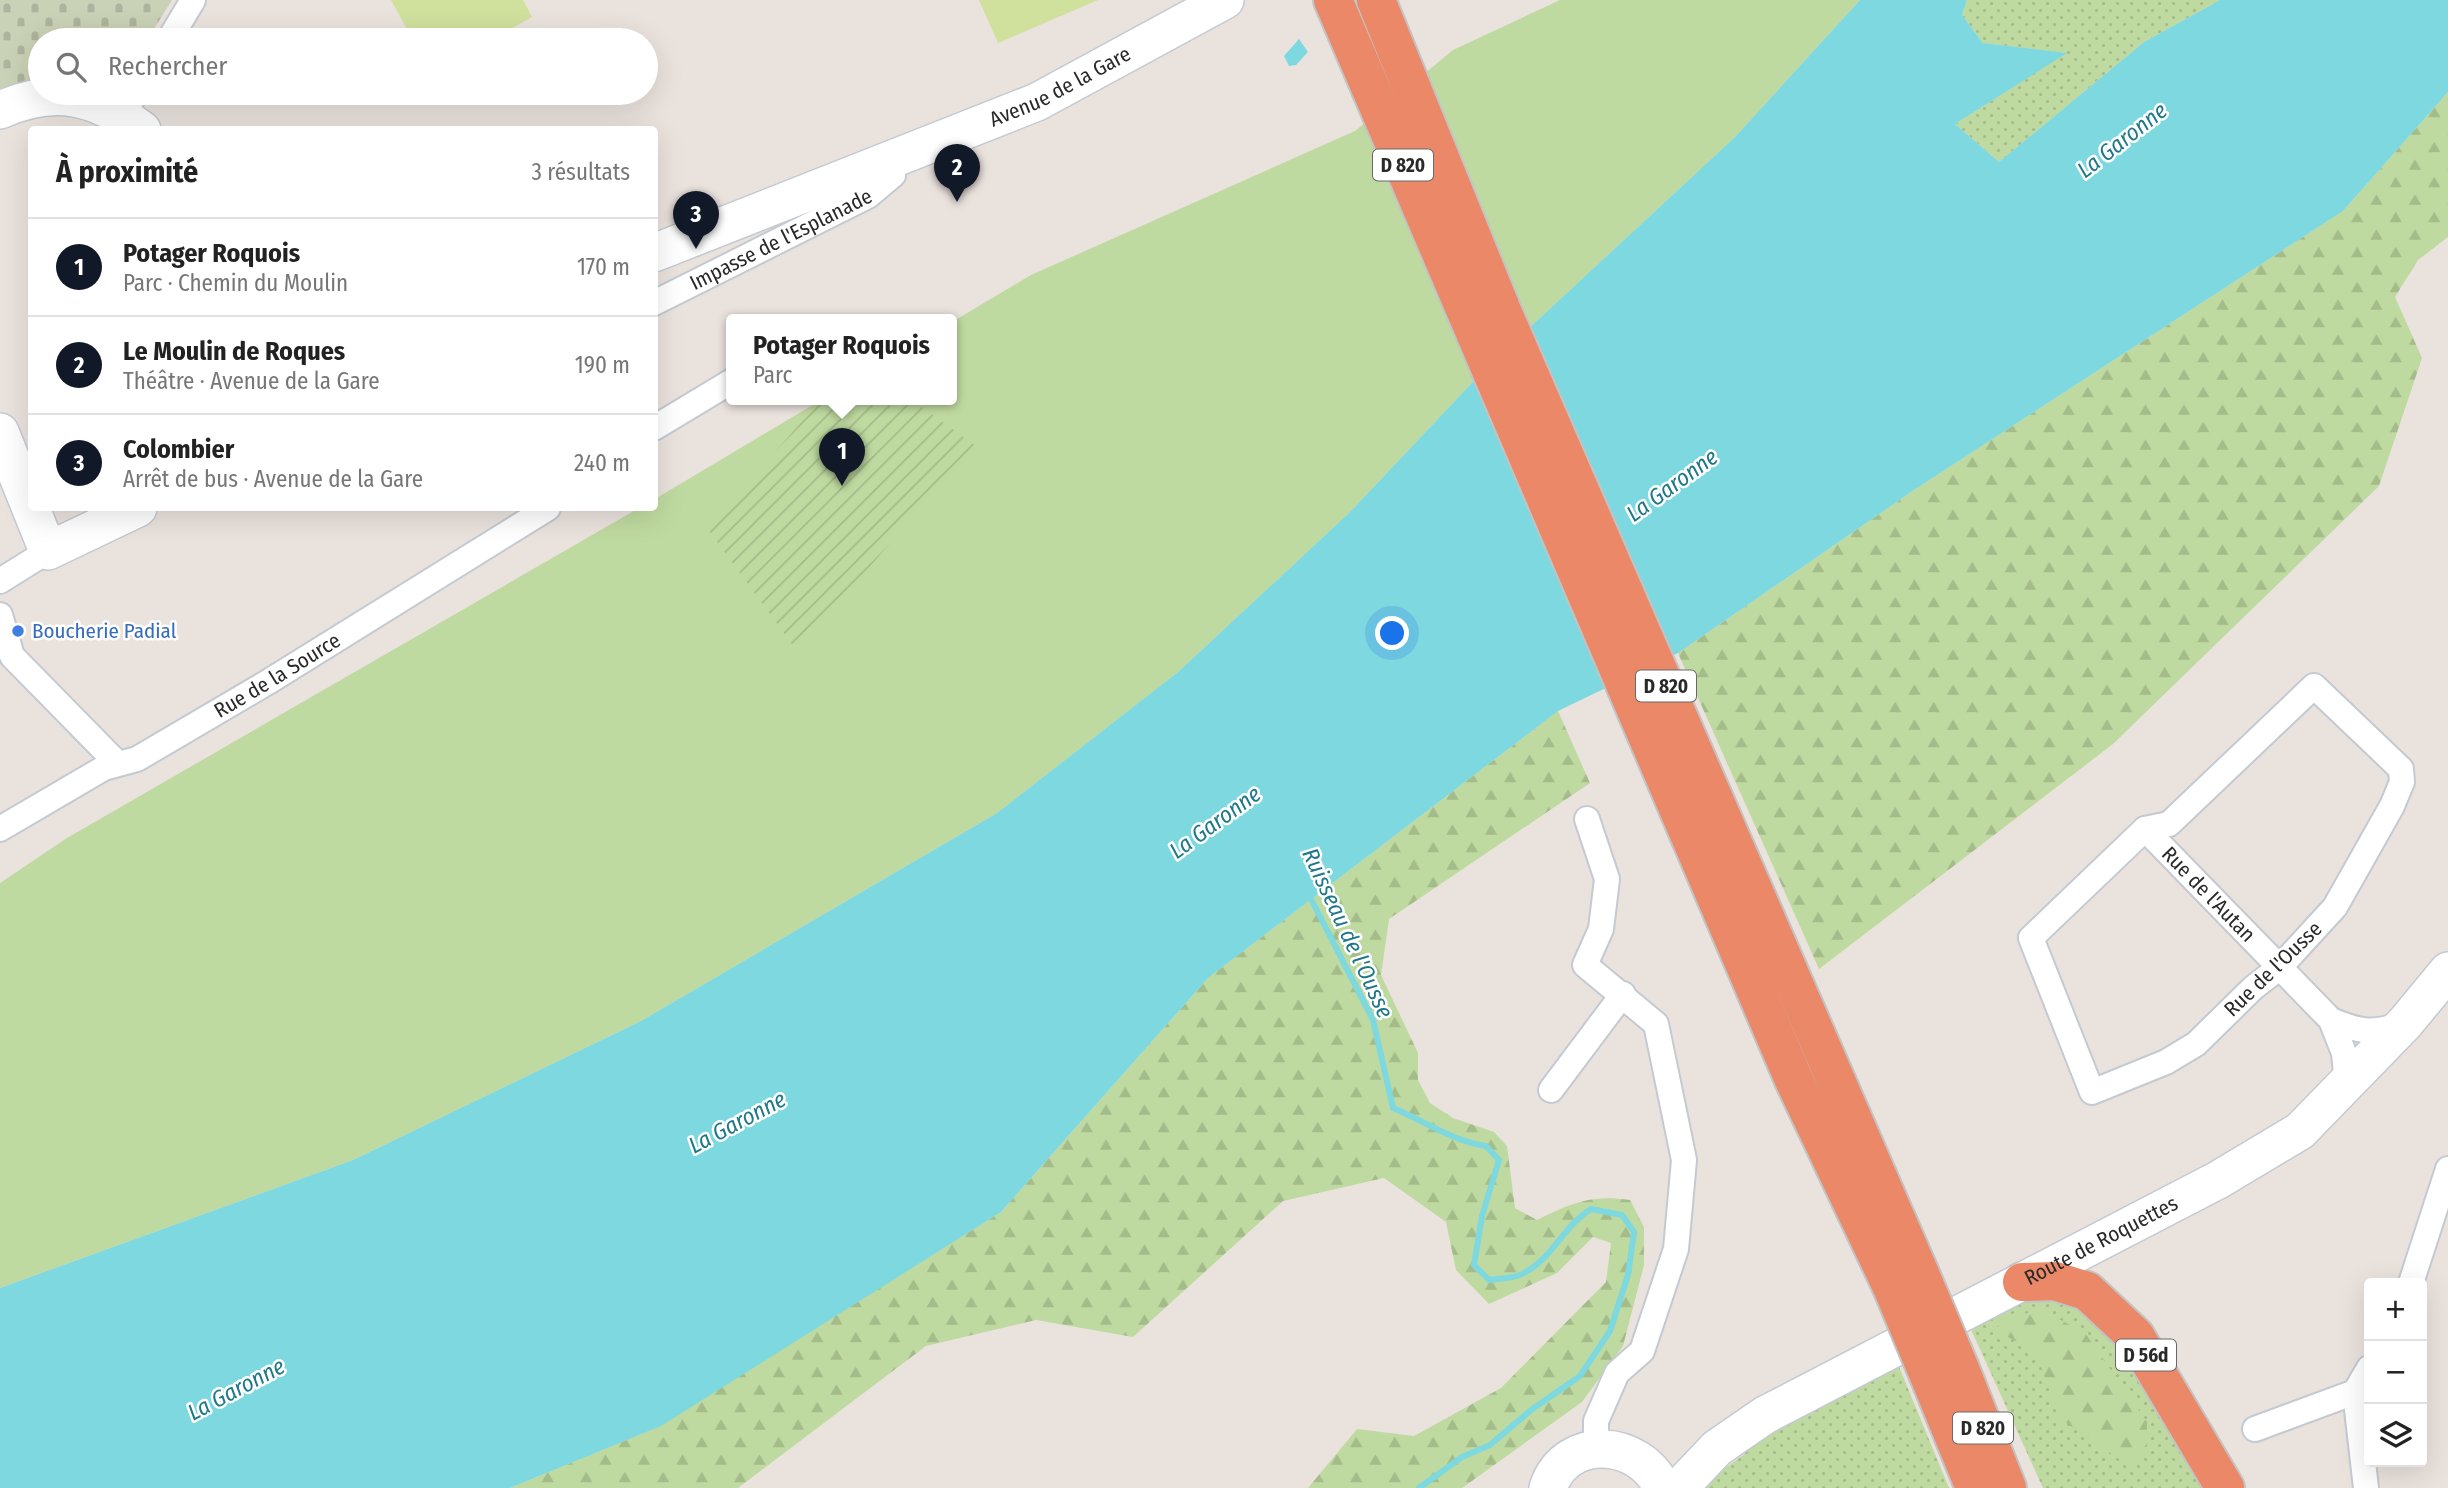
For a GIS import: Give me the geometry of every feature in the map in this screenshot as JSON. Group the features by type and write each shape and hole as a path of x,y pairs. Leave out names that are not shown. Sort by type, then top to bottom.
{"highway":[{"name":"D 820","path":"1376,0 1487,320 1794,1080 1906,1280"},
{"name":"D 820","path":"1334,1 1487,320 1830,1061 1906,1280 1945,1373 2007,1488"},
{"name":"D 56d","path":"2022,1282 2055,1280 2087,1291 2135,1336 2225,1488"},
{"name":"D 820","path":"1945,1373 1975,1488"}],"main road":[{"name":"Avenue de la Gare","path":"658,251 1037,102 1225,0"},
{"path":"0,110 28,98"},
{"path":"108,105 134,112"},
{"path":"0,432 28,501"},
{"path":"32,511 48,551 132,511"},
{"name":"Route de Roquettes","path":"1664,1482 1765,1415 2218,1180 2301,1131 2447,976"},
{"path":"1548,1488 1563,1464 1579,1453 1596,1448 1618,1449 1636,1456 1664,1482"}],"street":[{"path":"176,28 193,0"},
{"name":"Impasse de l'Esplanade","path":"658,301 868,196 892,175 890,162"},
{"path":"658,426 726,386"},
{"name":"Rue de la Source","path":"0,829 104,768 137,759 268,682 543,511"},
{"path":"0,580 48,551"},
{"path":"0,615 12,656 117,763"},
{"name":"Rue de l'Ousse","path":"2314,686 2401,769 2402,782 2375,840 2335,908 2280,967 2253,988 2196,1044 2166,1062 2092,1092 2031,938 2146,829 2169,824 2314,686"},
{"path":"1587,819 1607,879 1601,929 1586,965 1656,1024 1684,1160 1676,1249 1642,1351 1617,1373 1596,1421 1596,1448"},
{"name":"Rue de l'Autan","path":"2146,829 2331,1020 2344,1053 2347,1084"},
{"path":"1550,1090 1623,994"},
{"name":"Rue de l'Autan","path":"2331,1020 2362,1032 2383,1031 2404,1023"},
{"path":"2414,1278 2448,1169"},
{"path":"2255,1429 2354,1392 2364,1376"},
{"path":"2354,1392 2366,1488"}],"green space":[{"path":"0,0 172,0 154,28 28,28 28,91 0,97"},
{"path":"391,0 523,0 532,17 512,28 406,28"},
{"path":"979,0 1098,0 998,43"},
{"path":"1560,0 1860,0 1735,137 1486,368 1350,512 1178,672 997,813 641,1021 353,1160 0,1288 0,883 67,838 634,511 658,511 658,497 813,405 957,405 957,319 1031,275 1355,131 1453,50"},
{"path":"1967,0 2220,0 2144,42 1999,162 1955,124 2066,53 1983,43 1962,15"},
{"path":"2448,92 2448,237 2418,260 2395,297 2422,358 2379,486 2113,744 1819,969 1678,653 1914,490 2343,211"},
{"path":"817,405 919,405 975,445 797,651 707,528"},
{"path":"1558,711 1590,783 1389,919 1381,975 1418,1053 1418,1080 1430,1103 1453,1118 1494,1132 1507,1146 1515,1208 1537,1220 1582,1201 1604,1198 1630,1200 1644,1227 1644,1265 1623,1346 1582,1402 1462,1488 1308,1488 1357,1429 1414,1436 1501,1388 1606,1282 1611,1243 1593,1237 1557,1273 1489,1304 1456,1270 1446,1222 1384,1178 1283,1201 1133,1337 1036,1320 926,1346 738,1488 510,1488 653,1429 1001,1212 1208,978"},
{"path":"2025,1297 2064,1297 2124,1342 2211,1488 2043,1488 1969,1325"},
{"path":"2042,1310 2085,1333 2147,1422 2147,1443 2131,1467 2059,1418 2036,1352 1995,1330 2004,1318"},
{"path":"1895,1357 1949,1488 1697,1488 1742,1456 1771,1425"}],"water":[{"name":"La Garonne","path":"1860,0 1967,0 1962,15 1983,43 2067,53 1955,124 1999,162 2144,42 2220,0 2448,0 2448,92 2343,211 1914,490 1678,653 1558,711 1208,978 1001,1212 661,1426 510,1488 0,1488 0,1288 353,1160 641,1021 997,813 1178,672 1350,512 1486,368 1735,137"},
{"path":"1299,39 1308,52 1296,65 1289,66 1284,56"}],"waterway":[{"name":"Ruisseau de l'Ousse","path":"1308,893 1373,1020 1393,1108 1451,1136 1486,1146 1499,1160 1482,1216 1474,1265 1489,1280 1522,1274 1542,1260 1573,1224 1591,1209 1622,1215 1634,1232 1628,1275 1610,1331 1580,1376 1531,1410 1490,1445 1462,1457 1419,1488"}],"place":[{"name":"Le Moulin de Roques","path":"957,202"},
{"name":"Colombier","path":"696,249"},
{"name":"Potager Roquois","path":"842,486"},
{"name":"Boucherie Padial","path":"18,631"}]}
